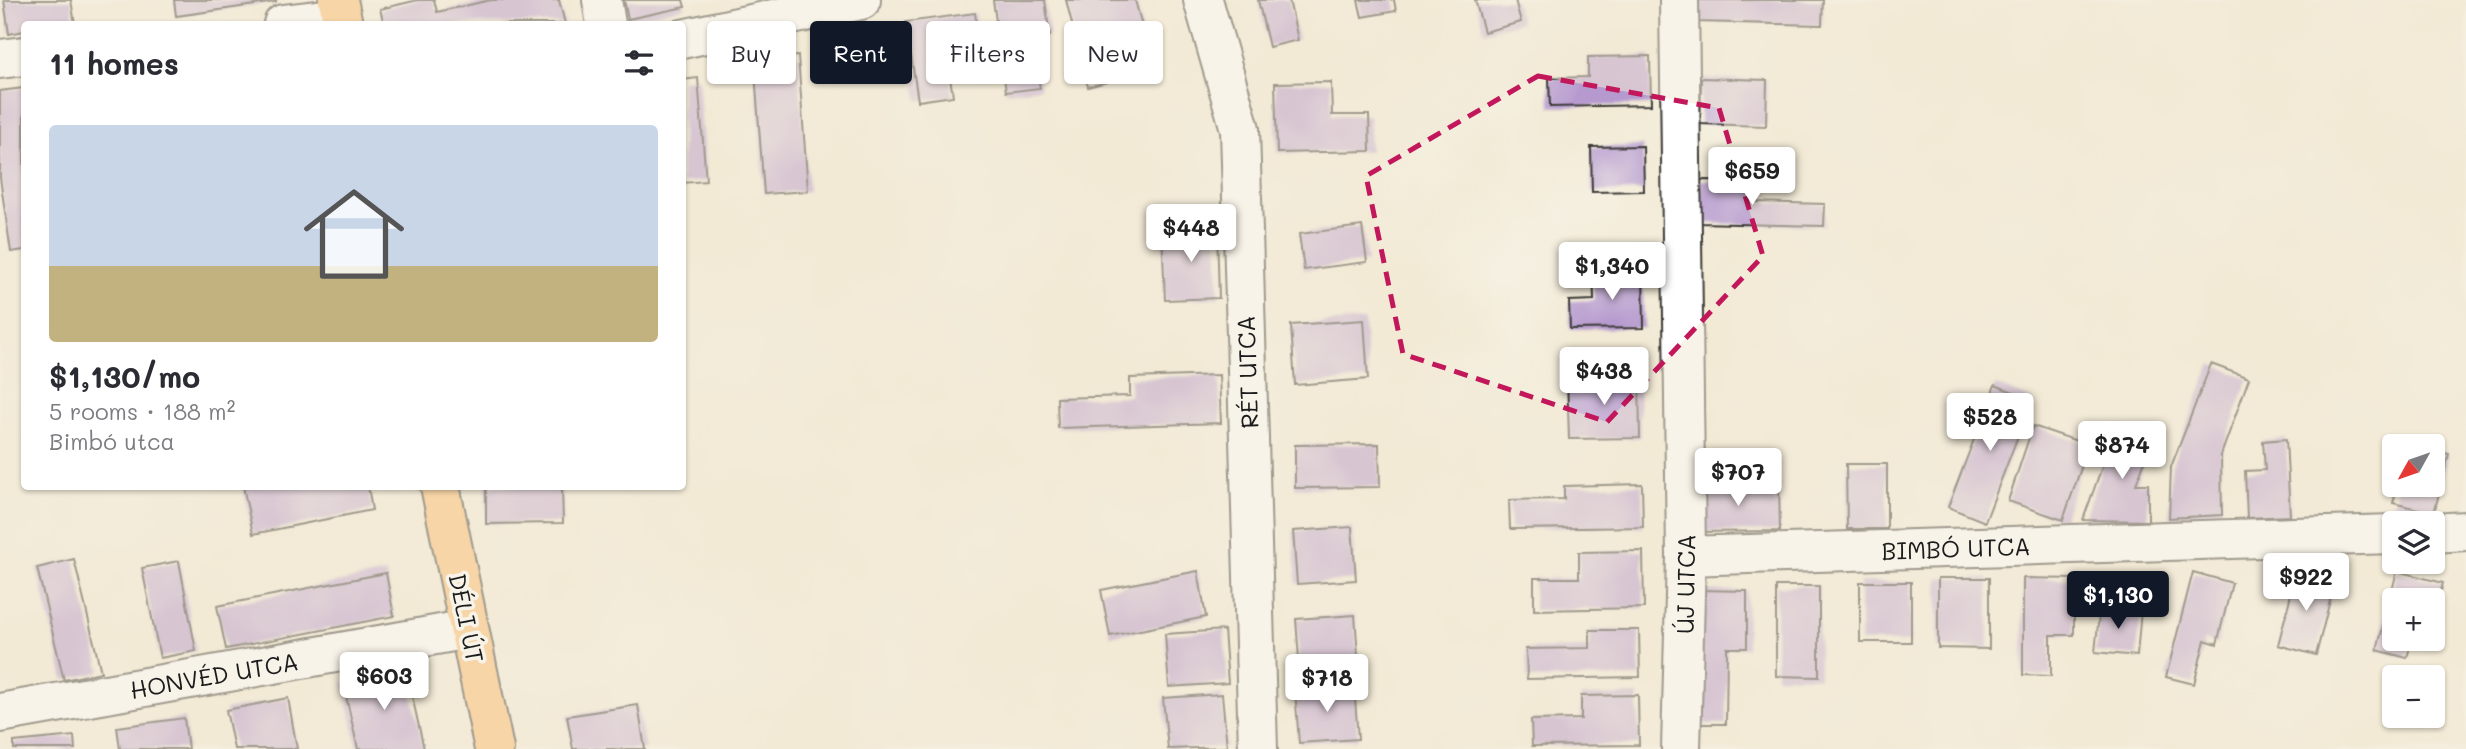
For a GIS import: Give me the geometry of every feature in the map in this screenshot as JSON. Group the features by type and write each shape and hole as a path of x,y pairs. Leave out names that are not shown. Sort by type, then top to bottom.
{"main road":[{"name":"DÉLI ÚT","path":"441,490 494,749"}],"street":[{"path":"602,0 606,21"},
{"path":"686,38 861,0"},
{"name":"RÉT UTCA","path":"1203,0 1240,130 1258,749"},
{"name":"ÚJ UTCA","path":"1679,0 1686,556 1681,749"},
{"path":"300,21 340,14"},
{"path":"0,59 21,56"},
{"path":"2445,532 2466,531"},
{"name":"BIMBÓ UTCA","path":"1686,556 2382,534"},
{"name":"HONVÉD UTCA","path":"0,713 469,629"}],"highlighted area":[{"path":"1538,76 1719,108 1763,256 1607,422 1403,354 1366,176"}],"building":[{"path":"4,0 71,0 74,21 21,21 21,32 9,34"},
{"path":"174,0 276,0 276,2 176,16"},
{"path":"418,0 434,0 437,12 491,0 559,0 564,21 383,21 380,9"},
{"path":"624,0 683,0 685,7 628,19"},
{"path":"993,0 1045,0 1048,21 996,21"},
{"path":"1066,0 1135,0 1141,21 1071,21"},
{"path":"1258,0 1289,0 1298,40 1269,47"},
{"path":"1358,0 1394,0 1396,11 1362,17"},
{"path":"1475,0 1515,0 1521,22 1484,32"},
{"path":"1697,0 1823,0 1822,25 1697,22"},
{"path":"975,13 976,21 926,21 926,84 951,84 953,96 918,101 912,62 912,21"},
{"path":"796,56 808,191 764,194 756,84 796,84"},
{"path":"1650,56 1651,105 1550,107 1549,78 1588,77 1588,57"},
{"path":"698,78 706,181 686,183 686,80"},
{"path":"1701,78 1767,80 1766,126 1700,124"},
{"path":"1331,82 1332,115 1369,115 1370,151 1277,153 1275,83"},
{"path":"1005,84 1039,84 1040,88 1006,92"},
{"path":"21,88 21,250 11,252 0,178 0,91"},
{"path":"1643,146 1644,191 1592,192 1591,147"},
{"path":"1701,180 1758,181 1757,202 1825,204 1824,226 1699,223"},
{"path":"1362,226 1367,262 1304,270 1299,234"},
{"path":"1217,229 1219,298 1165,300 1162,230"},
{"path":"1593,269 1643,269 1644,328 1570,329 1569,301 1594,300"},
{"path":"1364,320 1368,379 1295,385 1291,325"},
{"path":"2211,364 2249,378 2221,455 2222,515 2169,518 2171,467"},
{"path":"1219,375 1221,423 1058,428 1057,398 1130,396 1130,378"},
{"path":"1639,376 1640,438 1569,439 1567,377"},
{"path":"1995,385 2032,399 1985,522 1948,507"},
{"path":"2117,425 2153,440 2136,484 2148,484 2148,521 2083,520"},
{"path":"2033,426 2089,445 2063,520 2008,501"},
{"path":"2286,439 2290,516 2247,518 2245,471 2265,470 2263,441"},
{"path":"1379,444 1380,487 1295,488 1295,445"},
{"path":"2445,453 2449,454 2445,470"},
{"path":"1846,464 1887,464 1887,529 1847,529"},
{"path":"1779,483 1780,531 1697,532 1696,484"},
{"path":"1642,484 1643,527 1510,529 1509,500 1564,499 1564,486"},
{"path":"244,490 369,490 372,510 253,534"},
{"path":"486,490 562,490 563,523 486,524"},
{"path":"2395,497 2438,497 2435,511 2393,503"},
{"path":"1352,527 1356,580 1297,584 1293,531"},
{"path":"1643,551 1644,608 1534,610 1534,578 1579,578 1579,552"},
{"path":"74,559 101,672 64,680 37,568"},
{"path":"179,561 196,651 160,658 142,568"},
{"path":"1198,571 1206,617 1110,636 1101,590"},
{"path":"2297,571 2335,581 2316,655 2278,645"},
{"path":"2193,572 2232,583 2217,644 2205,640 2194,684 2166,677"},
{"path":"386,573 394,616 226,649 217,606"},
{"path":"2396,574 2408,574 2443,583 2442,588 2393,588"},
{"path":"1938,578 1989,578 1989,649 1938,648"},
{"path":"2023,578 2074,579 2074,635 2051,635 2051,676 2023,675"},
{"path":"1860,582 1911,582 1911,642 1860,642"},
{"path":"1776,586 1819,586 1819,677 1776,676"},
{"path":"1700,590 1747,591 1747,648 1727,648 1726,724 1700,724"},
{"path":"2100,606 2141,610 2137,656 2095,652"},
{"path":"1355,615 1359,669 1300,673 1296,619"},
{"path":"1224,630 1228,683 1169,687 1165,634"},
{"path":"1590,630 1639,630 1640,677 1527,679 1526,649 1590,648"},
{"path":"2382,630 2382,651 2409,651 2407,658 2377,650"},
{"path":"406,669 424,749 358,749 343,683"},
{"path":"1354,685 1358,739 1299,743 1295,690"},
{"path":"1222,694 1227,747 1168,749 1163,698"},
{"path":"1638,695 1639,745 1532,746 1531,720 1581,719 1581,696"},
{"path":"288,698 297,749 234,749 226,710"},
{"path":"638,705 645,749 573,749 567,716"},
{"path":"184,718 188,749 120,749 117,727"},
{"path":"74,736 75,749 14,749 14,742"}]}
